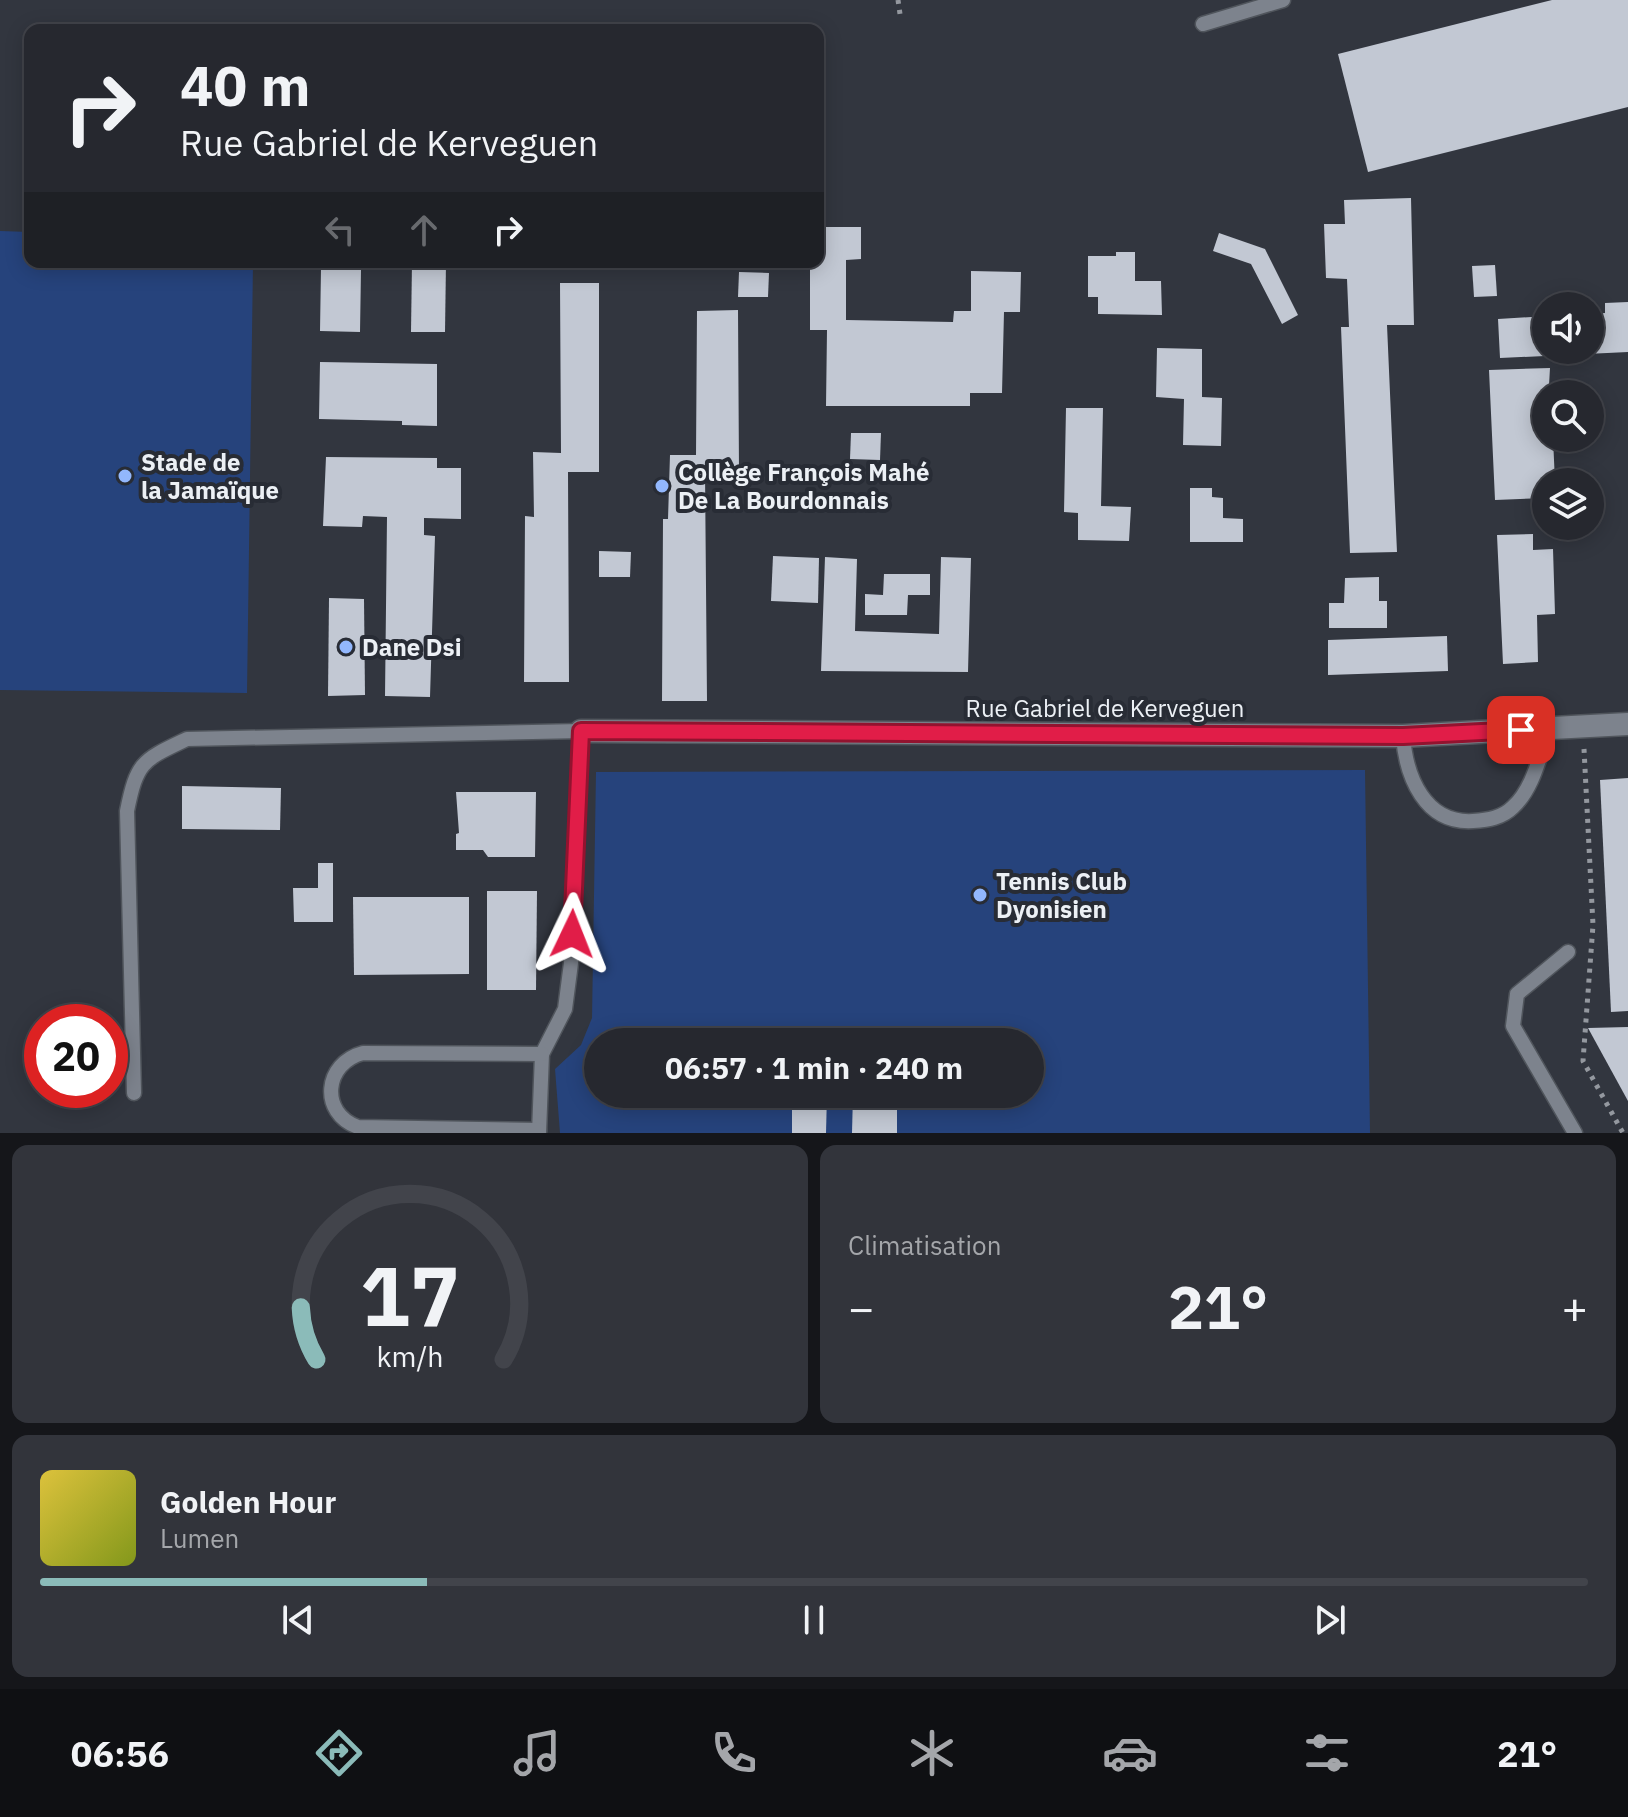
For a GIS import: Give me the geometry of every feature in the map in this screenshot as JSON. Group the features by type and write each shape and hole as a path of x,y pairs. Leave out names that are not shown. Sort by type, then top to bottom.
{"street":[{"name":"Rue Gabriel de Kerveguen","path":"581,731 1403,736 1628,724"}],"lane":[{"path":"1203,24 1283,0"},
{"path":"1403,736 1405,755 1418,791 1431,810 1461,822 1492,820 1514,807 1530,781 1550,728"},
{"path":"134,1093 127,811 133,783 146,758 187,739 581,731 569,978 565,1009 542,1054 539,1131 358,1127 346,1123 333,1108 329,1089 336,1071 348,1057 363,1053 542,1054"},
{"path":"1568,952 1517,994 1513,1026 1575,1133"}],"path":[{"path":"898,0 900,14"},
{"path":"1583,726 1593,925 1583,1061 1623,1133"}],"shaded area":[{"name":"Stade de la Jamaïque","path":"0,231 24,232 24,268 253,268 247,693 0,690"},
{"name":"Tennis Club Dyonisien","path":"1365,770 1370,1133 560,1133 555,1069 581,1045 584,1038 584,1108 1044,1108 1044,1028 588,1028 592,1018 596,772"}],"building":[{"path":"1552,0 1628,0 1628,107 1368,172 1338,54"},
{"path":"1411,198 1414,325 1387,325 1397,552 1350,553 1341,327 1349,327 1347,279 1326,278 1324,224 1345,224 1344,200"},
{"path":"824,227 861,227 861,259 846,260 846,320 953,322 954,311 971,311 971,271 1021,272 1020,312 1004,312 1002,393 970,393 970,406 826,406 827,330 810,330 810,268 824,268"},
{"path":"1219,233 1265,249 1298,315 1282,324 1251,264 1213,251"},
{"path":"1116,252 1135,252 1135,281 1161,281 1162,315 1098,314 1098,297 1088,297 1088,256 1116,256"},
{"path":"1495,265 1497,296 1474,297 1472,266"},
{"path":"321,268 372,268 361,270 360,332 320,331"},
{"path":"412,268 446,268 445,332 411,332"},
{"path":"739,272 769,273 768,297 738,297"},
{"path":"560,283 599,283 599,472 568,472 569,682 524,682 525,516 534,517 533,452 561,453"},
{"path":"1628,302 1628,352 1604,353 1605,303"},
{"path":"738,310 739,472 705,472 707,701 662,701 663,519 668,519 670,455 696,455 697,311"},
{"path":"1532,317 1532,356 1500,358 1498,319"},
{"path":"1157,348 1202,349 1202,397 1222,398 1221,446 1183,445 1184,399 1156,397"},
{"path":"320,362 437,364 437,426 402,425 402,421 319,419"},
{"path":"1550,368 1549,380 1532,380 1532,452 1554,452 1554,468 1532,468 1532,499 1495,500 1489,370"},
{"path":"1066,408 1103,408 1101,506 1131,507 1129,541 1078,540 1078,513 1064,512"},
{"path":"851,433 881,433 880,460 850,459"},
{"path":"326,457 437,458 437,468 461,468 461,519 424,518 424,535 435,536 430,697 385,696 387,517 363,516 362,527 323,526"},
{"path":"1190,488 1212,488 1212,497 1223,498 1223,518 1243,519 1243,542 1190,542"},
{"path":"1532,534 1533,550 1553,549 1555,614 1537,615 1538,662 1503,664 1497,535"},
{"path":"599,551 631,552 630,577 599,577"},
{"path":"773,556 819,558 818,603 771,601"},
{"path":"825,557 857,559 855,631 939,634 941,557 971,558 968,672 821,671"},
{"path":"884,574 930,574 930,595 908,595 907,615 865,615 865,594 883,595"},
{"path":"1379,577 1379,601 1387,601 1387,628 1329,628 1329,603 1344,603 1345,578"},
{"name":"Dane Dsi","path":"329,598 364,599 365,695 328,696"},
{"path":"1447,636 1448,671 1328,675 1328,640"},
{"path":"1628,778 1628,1011 1611,1012 1600,780"},
{"path":"182,786 281,788 280,830 182,829"},
{"path":"456,792 536,792 535,857 488,857 483,850 456,850 456,834 459,833"},
{"path":"318,863 333,863 333,922 294,922 293,888 318,888"},
{"path":"487,891 537,891 536,990 487,990"},
{"path":"353,897 469,897 469,974 354,975"},
{"path":"1628,1027 1628,1101 1588,1028"},
{"path":"792,1108 827,1108 826,1133 792,1133"},
{"path":"853,1108 897,1108 897,1133 852,1133"}],"place":[{"name":"Stade de la Jamaïque","path":"125,476"},
{"name":"Collège François Mahé De La Bourdonnais","path":"662,486"},
{"name":"Dane Dsi","path":"346,647"},
{"name":"Tennis Club Dyonisien","path":"980,895"}],"route":[{"path":"572,934 581,731 1403,736 1521,730"}]}
